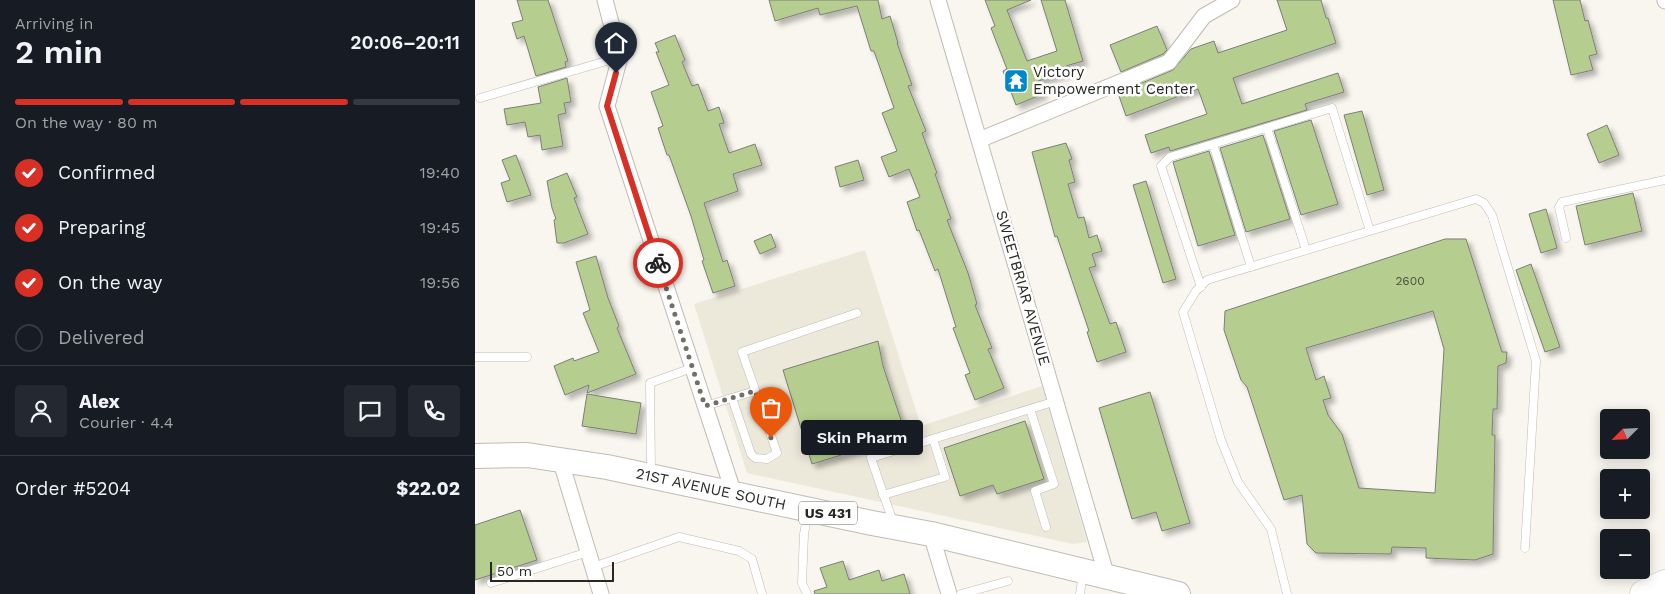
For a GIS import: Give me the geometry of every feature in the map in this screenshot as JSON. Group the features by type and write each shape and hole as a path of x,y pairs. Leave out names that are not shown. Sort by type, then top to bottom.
{"highway":[{"path":"1644,594 1665,584"}],"main road":[{"name":"21ST AVENUE SOUTH","path":"475,456 527,455 560,459 931,534 1178,594"}],"street":[{"path":"605,0 620,57 607,106 734,494"},
{"name":"SWEETBRIAR AVENUE","path":"938,0 1107,576"},
{"path":"979,140 1169,62 1204,16 1232,0"},
{"path":"560,459 601,594"},
{"path":"931,534 949,594"}],"lane":[{"path":"479,98 620,57"},
{"path":"1201,287 1161,166 1170,157 1332,108 1370,231"},
{"path":"1267,128 1306,250"},
{"path":"1213,144 1251,267"},
{"path":"1566,238 1559,207 1562,202 1665,180"},
{"path":"1287,594 1271,530 1239,482 1221,440 1183,312 1196,291 1207,280 1476,199 1484,203 1492,215 1536,361 1525,548"},
{"path":"732,398 751,454 755,458 767,459 777,453 742,352 857,313"},
{"path":"475,357 527,357"},
{"path":"651,477 651,382 692,368"},
{"path":"705,406 755,391"},
{"path":"894,526 871,458 1056,401"},
{"path":"1030,409 1054,484 1035,490 1046,527"},
{"path":"883,495 945,477 933,439"},
{"path":"807,594 803,583 803,553 804,534 809,509"},
{"path":"593,567 679,537 739,551 752,559 762,594"},
{"path":"491,584 588,552"},
{"path":"1080,594 1083,571"},
{"path":"961,594 1008,581"}],"shaded area":[{"path":"865,250 921,426 1042,386 1087,542 1073,544 747,473 694,304"}],"building":[{"path":"517,0 548,0 568,61 565,62 566,67 536,76 524,36 517,39 512,23 523,20"},
{"path":"769,0 878,0 882,19 890,16 897,43 912,85 908,86 926,131 922,133 951,219 947,220 968,273 977,304 975,305 992,348 988,349 1004,388 975,400 965,375 970,373 953,328 956,327 938,269 935,271 919,230 917,231 907,202 920,197 909,169 889,177 881,157 897,151 882,113 894,108 874,51 871,51 857,6 820,15 818,8 775,21"},
{"path":"985,0 1031,0 1007,10 1027,61 1057,51 1041,0 1065,0 1083,61 1066,66 1068,72 1038,81 1043,94 1016,105 1003,71 1007,69 991,28 995,26"},
{"path":"1277,0 1321,0 1336,43 1233,78 1242,104 1338,73 1344,92 1305,104 1307,110 1170,151 1169,147 1151,153 1145,135 1207,114 1198,89 1126,116 1118,93 1173,70 1191,49 1214,41 1218,53 1287,30"},
{"path":"1553,0 1580,0 1585,21 1588,20 1597,54 1589,56 1593,70 1571,75"},
{"path":"1157,26 1167,50 1163,54 1121,72 1110,45"},
{"path":"675,35 685,60 682,62 692,86 698,84 708,111 719,107 724,123 719,124 729,153 755,144 762,165 733,174 738,191 704,203 723,262 727,260 735,286 713,293 702,261 704,260 691,216 658,128 663,126 651,92 669,85 656,52 659,52 655,43"},
{"path":"567,78 571,102 564,103 566,113 558,115 563,146 542,150 540,135 528,137 525,122 507,125 504,109 541,103 538,87"},
{"path":"1362,111 1384,190 1367,195 1344,115"},
{"path":"1311,120 1338,204 1301,215 1274,131"},
{"path":"1607,125 1619,155 1599,163 1587,134"},
{"path":"1263,135 1290,219 1246,232 1220,148"},
{"path":"1066,143 1072,159 1069,160 1075,182 1068,184 1078,218 1084,217 1089,238 1097,235 1102,251 1092,254 1096,266 1089,268 1110,324 1116,322 1126,352 1097,362 1087,332 1089,331 1057,236 1055,237 1032,152"},
{"path":"1209,151 1235,235 1198,246 1173,162"},
{"path":"516,155 531,195 507,202 501,183 510,180 502,160"},
{"path":"858,160 864,180 840,187 835,167"},
{"path":"567,173 577,197 574,198 588,234 564,243 557,243 554,220 556,219 547,181"},
{"path":"1146,181 1176,279 1163,283 1133,185"},
{"path":"1633,193 1642,231 1585,245 1576,206"},
{"path":"1546,209 1557,248 1541,253 1529,214"},
{"path":"771,234 776,247 760,254 754,241"},
{"path":"1445,239 1466,239 1502,352 1507,352 1506,363 1498,366 1497,409 1493,409 1492,435 1495,435 1493,554 1475,560 1426,558 1426,548 1392,547 1391,554 1316,553 1307,544 1302,495 1284,500 1247,387 1241,380 1224,330 1225,311","holes":["1433,311 1444,349 1435,493 1359,488 1342,434 1328,415 1323,400 1331,398 1324,376 1316,380 1306,348"]},
{"path":"596,256 608,298 619,326 617,328 636,374 587,393 589,385 565,395 554,366 573,358 574,361 599,352 583,313 590,310 576,262"},
{"path":"1531,264 1560,347 1545,352 1516,270"},
{"path":"878,341 883,366 906,435 812,464 783,370"},
{"path":"1150,392 1190,523 1162,531 1156,512 1132,519 1099,408"},
{"path":"587,394 641,403 636,434 582,426"},
{"path":"1025,421 1044,479 997,494 993,485 960,496 944,448"},
{"path":"520,510 537,560 475,580 475,525"},
{"path":"843,561 849,580 879,570 882,581 904,574 910,594 815,594 814,591 827,587 820,568"}],"way so far":[{"path":"658,263 705,406 755,391 771,438"}],"place":[{"name":"Victory Empowerment Center","path":"1016,81"},
{"name":"Skin Pharm","path":"771,438"}],"route":[{"path":"616,73 607,106 658,263"}]}
